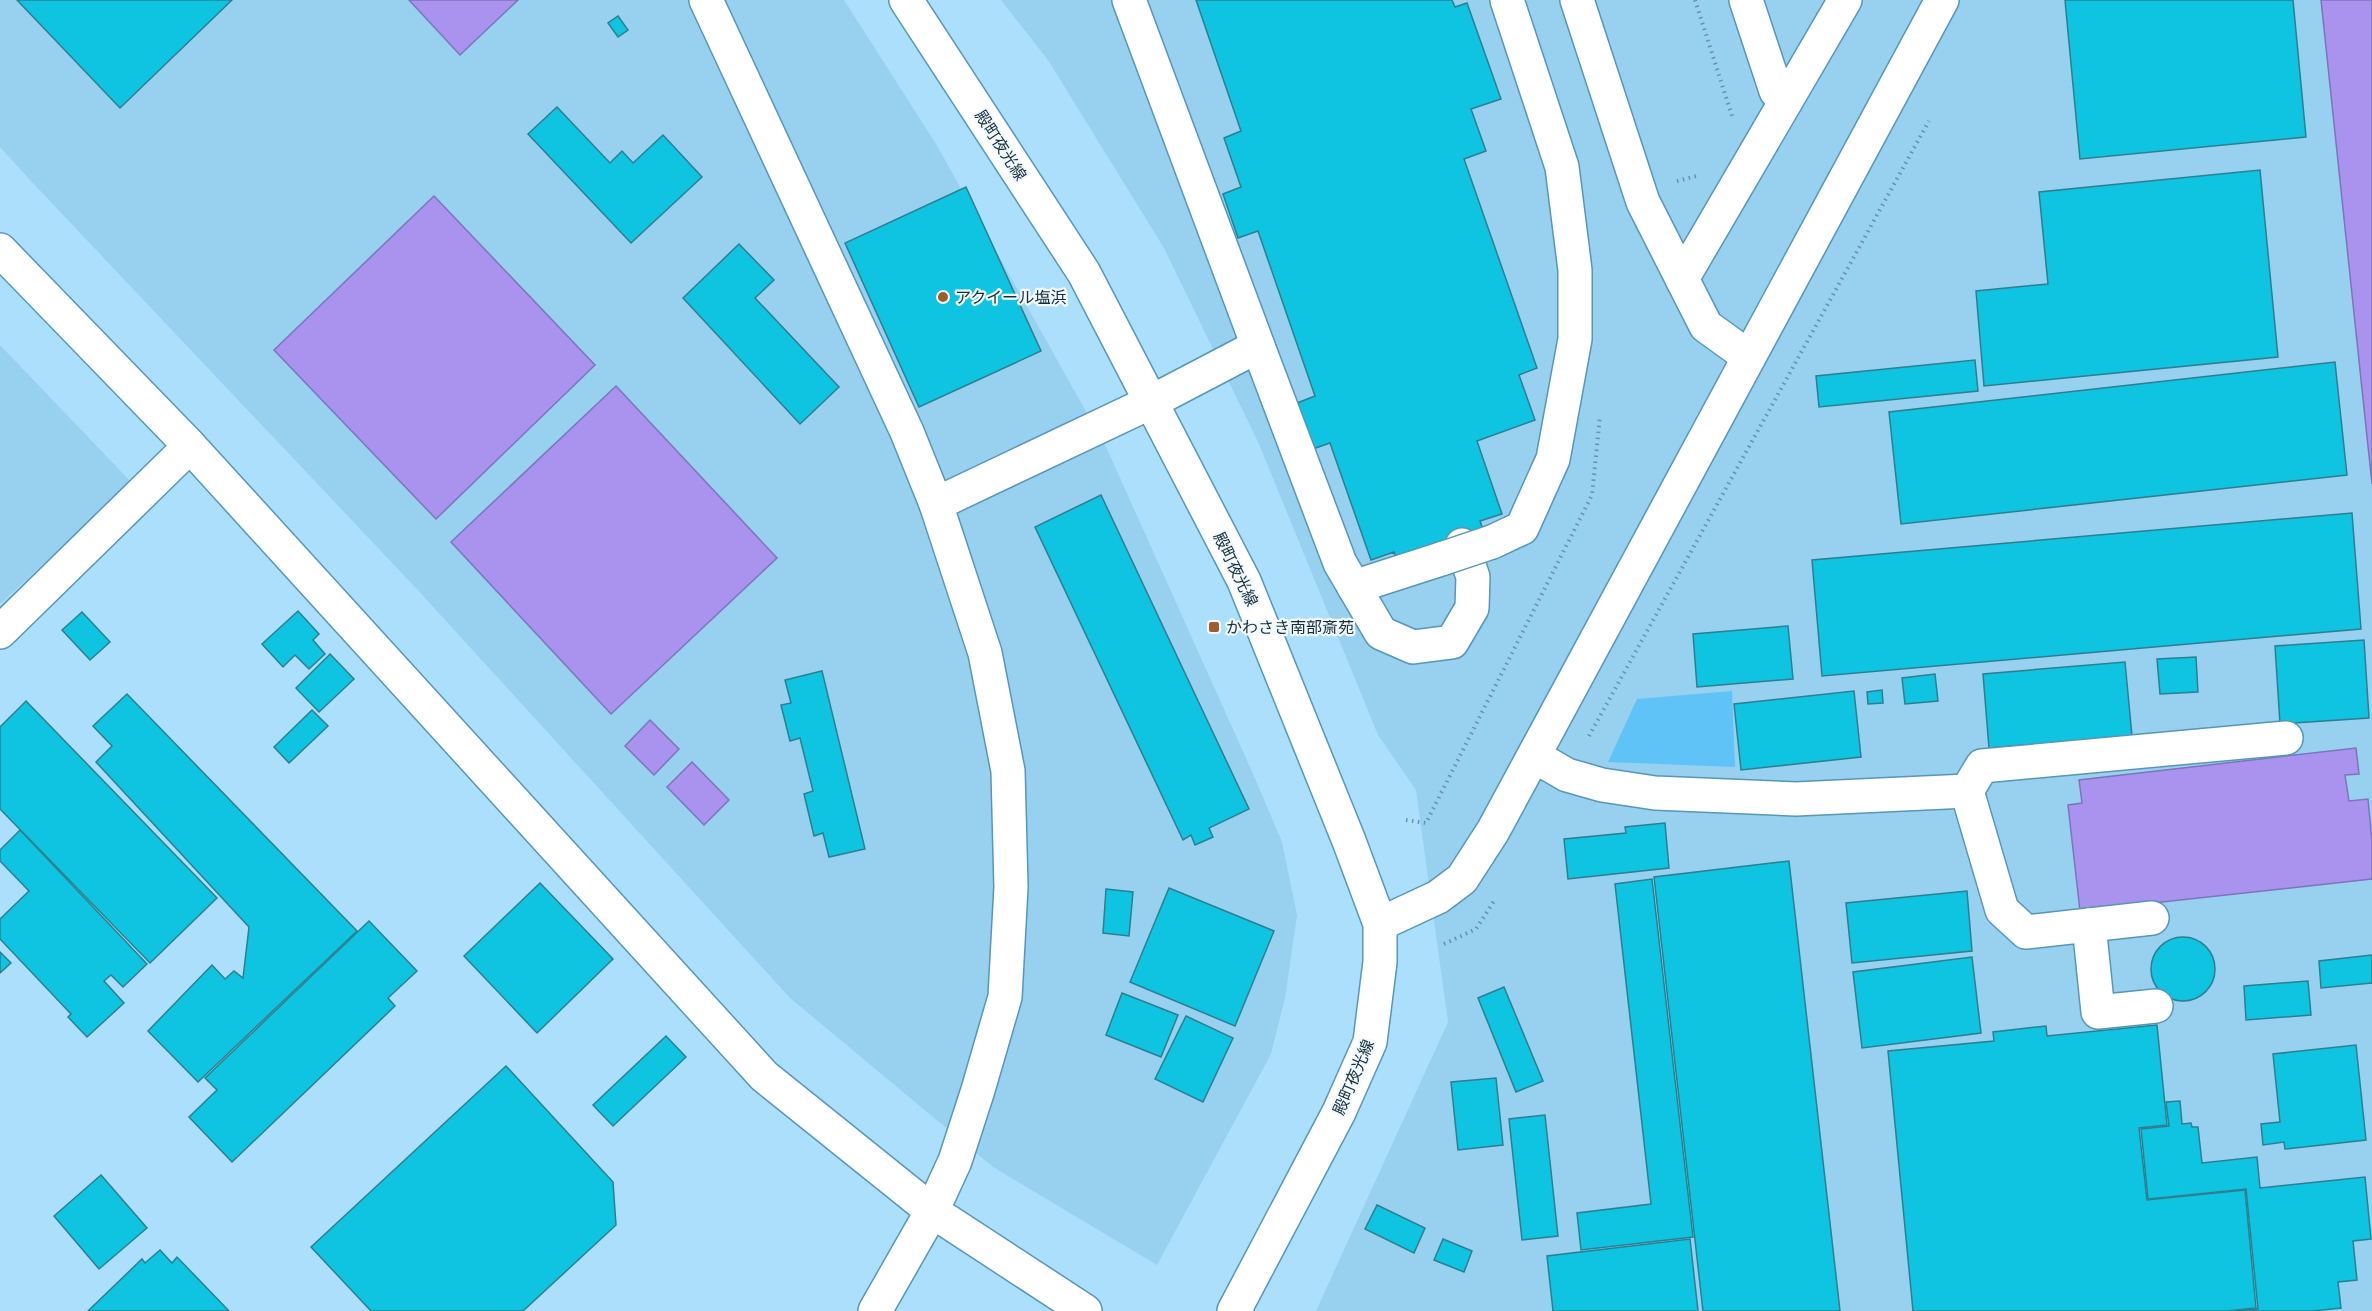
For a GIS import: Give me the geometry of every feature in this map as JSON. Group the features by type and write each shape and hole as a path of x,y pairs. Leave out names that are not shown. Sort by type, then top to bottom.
{"street":[{"path":"706,0 902,422 936,504 985,653 1008,771 1011,887 1005,997 955,1161 932,1211 875,1311"},
{"name":"殿町夜光線","path":"906,0 1084,273 1245,581 1380,924 1380,962 1370,1042 1339,1112 1234,1311"},
{"path":"1129,0 1340,563 1381,633 1413,647 1452,642 1472,608 1473,578 1466,548"},
{"path":"1354,587 1522,528 1553,459 1575,339 1575,270 1562,167 1507,0"},
{"path":"1577,0 1643,202 1706,326 1749,357"},
{"path":"1746,0 1776,91 1786,100"},
{"path":"1682,279 1845,0"},
{"path":"1380,924 1438,897 1462,879 1492,831 1942,0"},
{"path":"0,250 190,446 764,1076 932,1211 1085,1311"},
{"path":"936,504 1151,402 1258,346"},
{"path":"0,632 190,446"},
{"path":"2152,918 2026,932 2002,910 1968,791 1982,766 2286,738"},
{"path":"1534,756 1567,775 1602,784 1655,793 1796,799 1968,791"},
{"path":"2089,925 2098,1012 2156,1006"}],"path":[{"path":"1695,0 1733,120"},
{"path":"1567,775 1929,121"},
{"path":"1444,944 1476,929 1495,899"}],"shaded area":[{"path":"0,0 844,0 936,144 1107,449 1282,842 1297,915 1285,998 1271,1054 1157,1265 993,1167 790,998 415,587 30,180 0,147"},
{"path":"409,0 518,0 460,55"},
{"path":"1001,0 2321,0 2372,484 2372,1311 1316,1311 1448,1022 1416,790 1378,735 1259,444 1164,248 1048,60"},
{"path":"2321,0 2372,0 2372,484"},
{"path":"434,196 595,365 436,519 274,350"},
{"path":"0,345 131,482 0,604"},
{"path":"616,386 777,558 611,714 451,542"},
{"path":"1732,691 1735,767 1608,762 1637,699"},
{"path":"650,720 679,749 654,775 625,746"},
{"path":"2356,748 2359,774 2345,775 2349,801 2368,799 2372,841 2372,879 2080,911 2068,805 2082,803 2079,780"},
{"path":"692,762 729,800 704,825 667,787"}],"building":[{"path":"17,0 232,0 120,108"},
{"path":"1196,0 1452,0 1455,7 1467,3 1501,99 1471,109 1486,151 1464,159 1537,368 1519,375 1535,420 1477,441 1502,514 1480,521 1484,532 1397,562 1394,552 1371,560 1330,443 1313,449 1297,403 1315,396 1258,231 1238,238 1223,194 1241,187 1224,138 1241,131"},
{"path":"2065,0 2293,0 2306,137 2080,159"},
{"path":"618,16 628,30 618,37 608,23"},
{"path":"557,107 610,163 622,151 633,163 663,135 702,177 631,243 528,134"},
{"path":"2260,170 2278,357 1984,386 1976,291 2048,284 2039,192"},
{"name":"アクイール塩浜","path":"966,187 1041,351 919,407 845,243"},
{"path":"739,244 774,280 755,298 839,387 800,424 683,298"},
{"path":"1975,360 1978,391 1819,407 1816,376"},
{"path":"2335,362 2347,475 1901,524 1889,412"},
{"path":"1101,495 1249,809 1209,828 1213,837 1195,845 1191,835 1183,840 1035,527"},
{"path":"2352,513 2361,629 1822,676 1812,560"},
{"path":"298,611 319,634 313,640 325,654 309,669 295,655 283,667 262,644"},
{"path":"82,612 110,642 90,660 62,630"},
{"path":"1788,626 1793,679 1697,687 1693,634"},
{"path":"2364,640 2369,718 2280,724 2275,646"},
{"path":"330,654 354,679 319,712 296,688"},
{"path":"2196,657 2198,692 2160,694 2157,659"},
{"path":"2125,662 2132,736 1989,748 1983,674"},
{"path":"822,671 865,849 829,857 823,833 814,836 804,794 813,791 800,738 790,741 781,705 791,703 785,680"},
{"path":"1935,674 1938,701 1905,704 1902,678"},
{"path":"1882,690 1883,703 1868,704 1867,692"},
{"path":"1854,691 1861,757 1741,770 1734,704"},
{"path":"127,694 357,931 198,1082 148,1031 212,965 225,979 234,971 243,978 249,927 96,762 112,746 93,726"},
{"path":"26,701 217,898 150,963 0,809 0,727"},
{"path":"312,710 328,726 289,763 274,747"},
{"path":"1665,823 1669,868 1568,879 1564,839 1626,833 1625,827"},
{"path":"20,830 147,964 123,987 111,975 104,981 124,1003 87,1037 68,1017 71,1014 0,939 0,919 29,891 0,861 0,850"},
{"path":"1789,861 1840,1311 1703,1311 1654,877"},
{"path":"1652,879 1693,1237 1581,1250 1577,1213 1651,1204 1615,884"},
{"path":"540,883 613,959 537,1033 464,956"},
{"path":"1169,888 1274,931 1235,1026 1130,982"},
{"path":"1106,889 1133,892 1129,936 1103,933"},
{"path":"1967,891 1972,951 1852,963 1846,903"},
{"path":"369,921 417,971 388,998 395,1006 232,1162 189,1117 217,1090 205,1078"},
{"path":"2177,937 2189,937 2206,946 2213,957 2215,969 2213,981 2206,992 2189,1001 2177,1001 2165,996 2156,987 2151,975 2151,963 2156,951 2165,942"},
{"path":"0,952 11,963 0,973"},
{"path":"2372,955 2372,983 2321,988 2319,961"},
{"path":"1972,957 1981,1033 1862,1048 1853,972"},
{"path":"2308,981 2311,1015 2246,1020 2244,986"},
{"path":"1504,987 1543,1081 1516,1092 1478,998"},
{"path":"1122,993 1178,1015 1161,1057 1106,1035"},
{"path":"1186,1016 1233,1038 1203,1102 1155,1079"},
{"path":"2157,1025 2167,1125 2139,1128 2147,1200 2245,1190 2256,1308 2227,1311 1913,1311 1888,1051 1994,1041 1993,1032 2046,1026 2047,1036"},
{"path":"666,1036 686,1057 613,1126 593,1105"},
{"path":"2356,1045 2366,1140 2285,1149 2284,1142 2263,1145 2261,1124 2280,1122 2273,1054"},
{"path":"506,1066 613,1182 616,1225 523,1311 371,1311 311,1247"},
{"path":"1496,1078 1503,1145 1458,1150 1451,1082"},
{"path":"2180,1101 2182,1124 2191,1123 2192,1127 2198,1127 2202,1163 2257,1157 2260,1188 2365,1177 2371,1239 2353,1241 2357,1280 2338,1282 2341,1308 2312,1311 2234,1311 2258,1309 2246,1189 2148,1199 2141,1129 2169,1126 2166,1102"},
{"path":"1545,1115 1558,1236 1522,1240 1509,1119"},
{"path":"101,1175 147,1228 99,1269 54,1216"},
{"path":"1377,1205 1425,1228 1414,1253 1365,1229"},
{"path":"1443,1239 1472,1251 1464,1272 1434,1260"},
{"path":"1690,1239 1698,1311 1553,1311 1547,1256"},
{"path":"160,1250 172,1263 177,1257 229,1311 88,1311 142,1259 145,1263"}],"place":[{"name":"アクイール塩浜","path":"943,297"},
{"name":"かわさき南部斎苑","path":"1214,627"}]}
